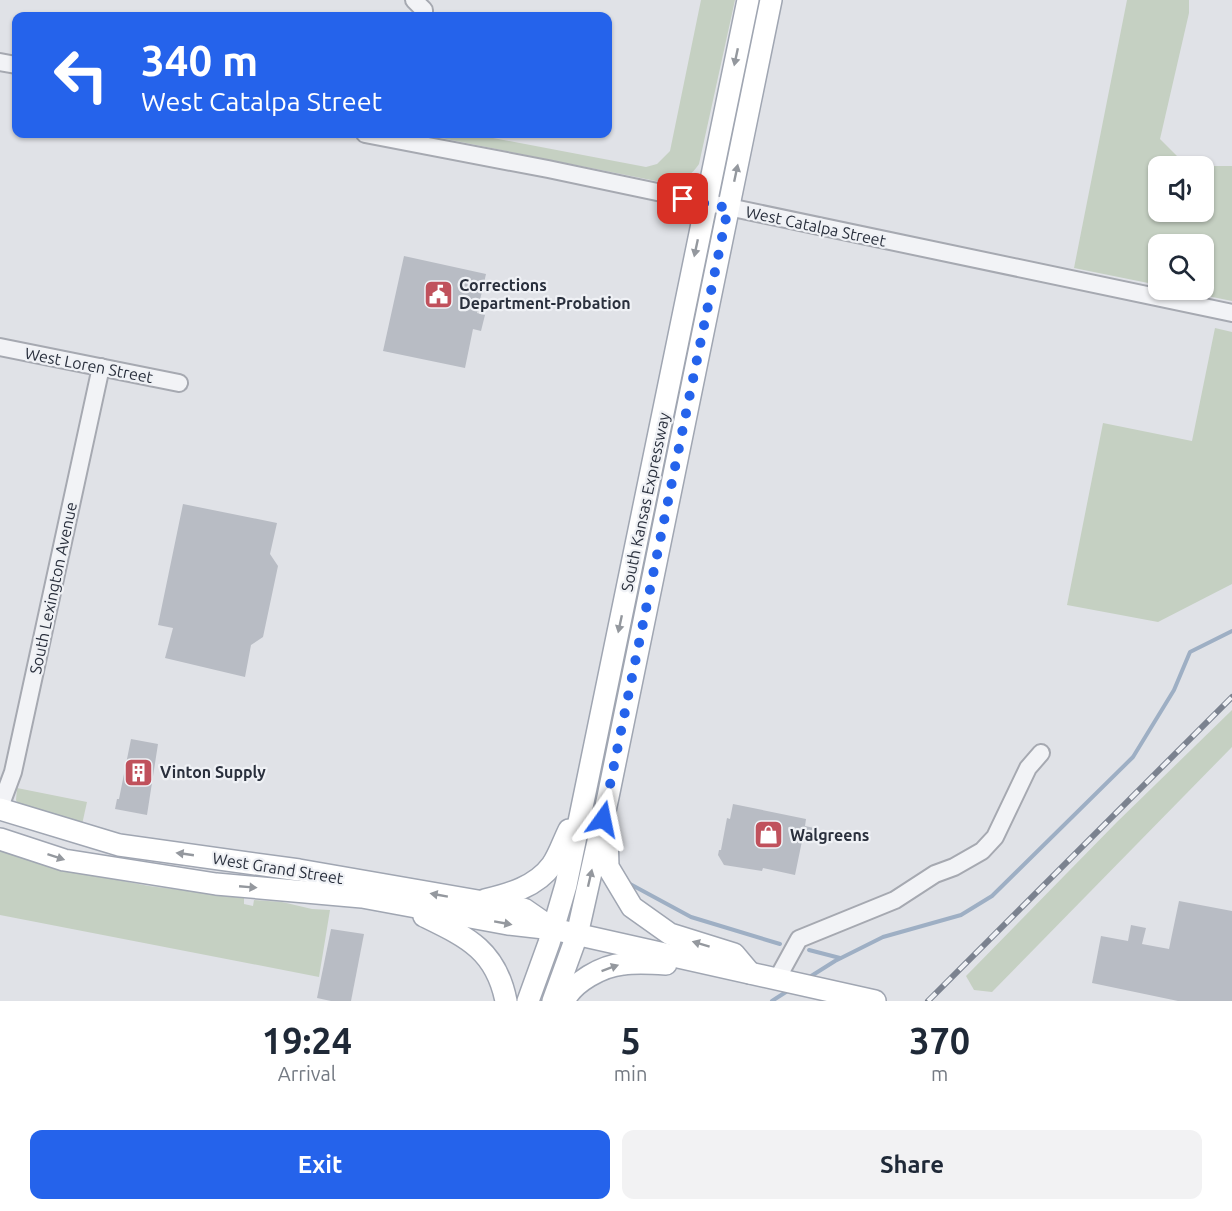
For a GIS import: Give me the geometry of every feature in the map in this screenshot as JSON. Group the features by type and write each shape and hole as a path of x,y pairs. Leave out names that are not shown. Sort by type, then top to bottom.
{"main road":[{"name":"South Kansas Expressway","path":"528,1001 563,898 748,0"},
{"name":"South Kansas Expressway","path":"553,1001 577,935 608,797 771,0"},
{"path":"608,797 608,867 632,907 670,934 734,954 750,973"},
{"path":"479,902 510,894 542,876 552,864 584,800"},
{"name":"West Grand Street","path":"0,808 119,845 299,870 524,909 553,929"},
{"name":"West Grand Street","path":"0,839 64,860 216,884 362,897 508,924 553,929 866,999"},
{"path":"396,903 474,943 494,967 506,1001"},
{"path":"564,1001 567,994 584,980 609,967 623,964 692,965 750,973"}],"street":[{"path":"414,0 424,12"},
{"name":"West Catalpa Street","path":"406,138 706,204 1232,313"},
{"name":"West Loren Street","path":"0,347 179,383"},
{"name":"South Lexington Avenue","path":"0,808 13,772 101,367"},
{"path":"780,979 798,939 895,900 934,874 954,867 982,851 995,837 1028,768 1041,753"}],"green space":[{"path":"701,0 735,0 699,164 686,177 675,181 656,181 441,138 493,138 646,167 657,164 670,151"},
{"path":"1127,0 1189,0 1189,13 1160,139 1177,156 1148,156 1148,222 1214,222 1214,166 1232,166 1232,301 1214,297 1214,234 1148,234 1148,283 1074,268"},
{"path":"1215,328 1232,332 1232,584 1158,622 1067,605 1103,423 1192,441"},
{"path":"1232,710 1232,747 992,992 974,990 966,976 1117,822"},
{"path":"17,788 87,802 81,829 20,809 16,800"},
{"path":"0,846 71,871 149,886 244,898 244,904 253,906 254,900 330,910 319,977 0,915"}],"building":[{"name":"Corrections Department-Probation","path":"404,256 486,274 477,313 485,315 481,331 473,329 465,368 383,351"},
{"path":"183,504 277,523 270,554 278,566 263,637 251,645 245,677 165,658 173,628 158,625"},
{"name":"Vinton Supply","path":"131,739 158,744 147,815 115,809"},
{"name":"Walgreens","path":"733,804 806,819 805,826 814,828 811,843 802,841 795,875 763,868 762,871 724,865 718,855 727,818 730,819"},
{"path":"1179,901 1232,911 1232,1001 1178,1001 1092,983 1101,936 1128,941 1131,925 1146,928 1142,944 1169,949"},
{"path":"331,929 364,934 351,1001 317,998"}],"waterway":[{"path":"808,978 835,961 883,937 961,915 992,896 1133,757 1174,690 1190,652 1232,631"},
{"path":"630,884 691,917 780,944"},
{"path":"809,950 840,958"},
{"path":"772,1001 789,990"}],"railway":[{"path":"928,1001 1232,697"}],"place":[{"name":"Corrections Department-Probation","path":"438,294"},
{"name":"Vinton Supply","path":"139,772"},
{"name":"Walgreens","path":"769,835"}],"route":[{"path":"603,819 728,208 683,199"}]}
